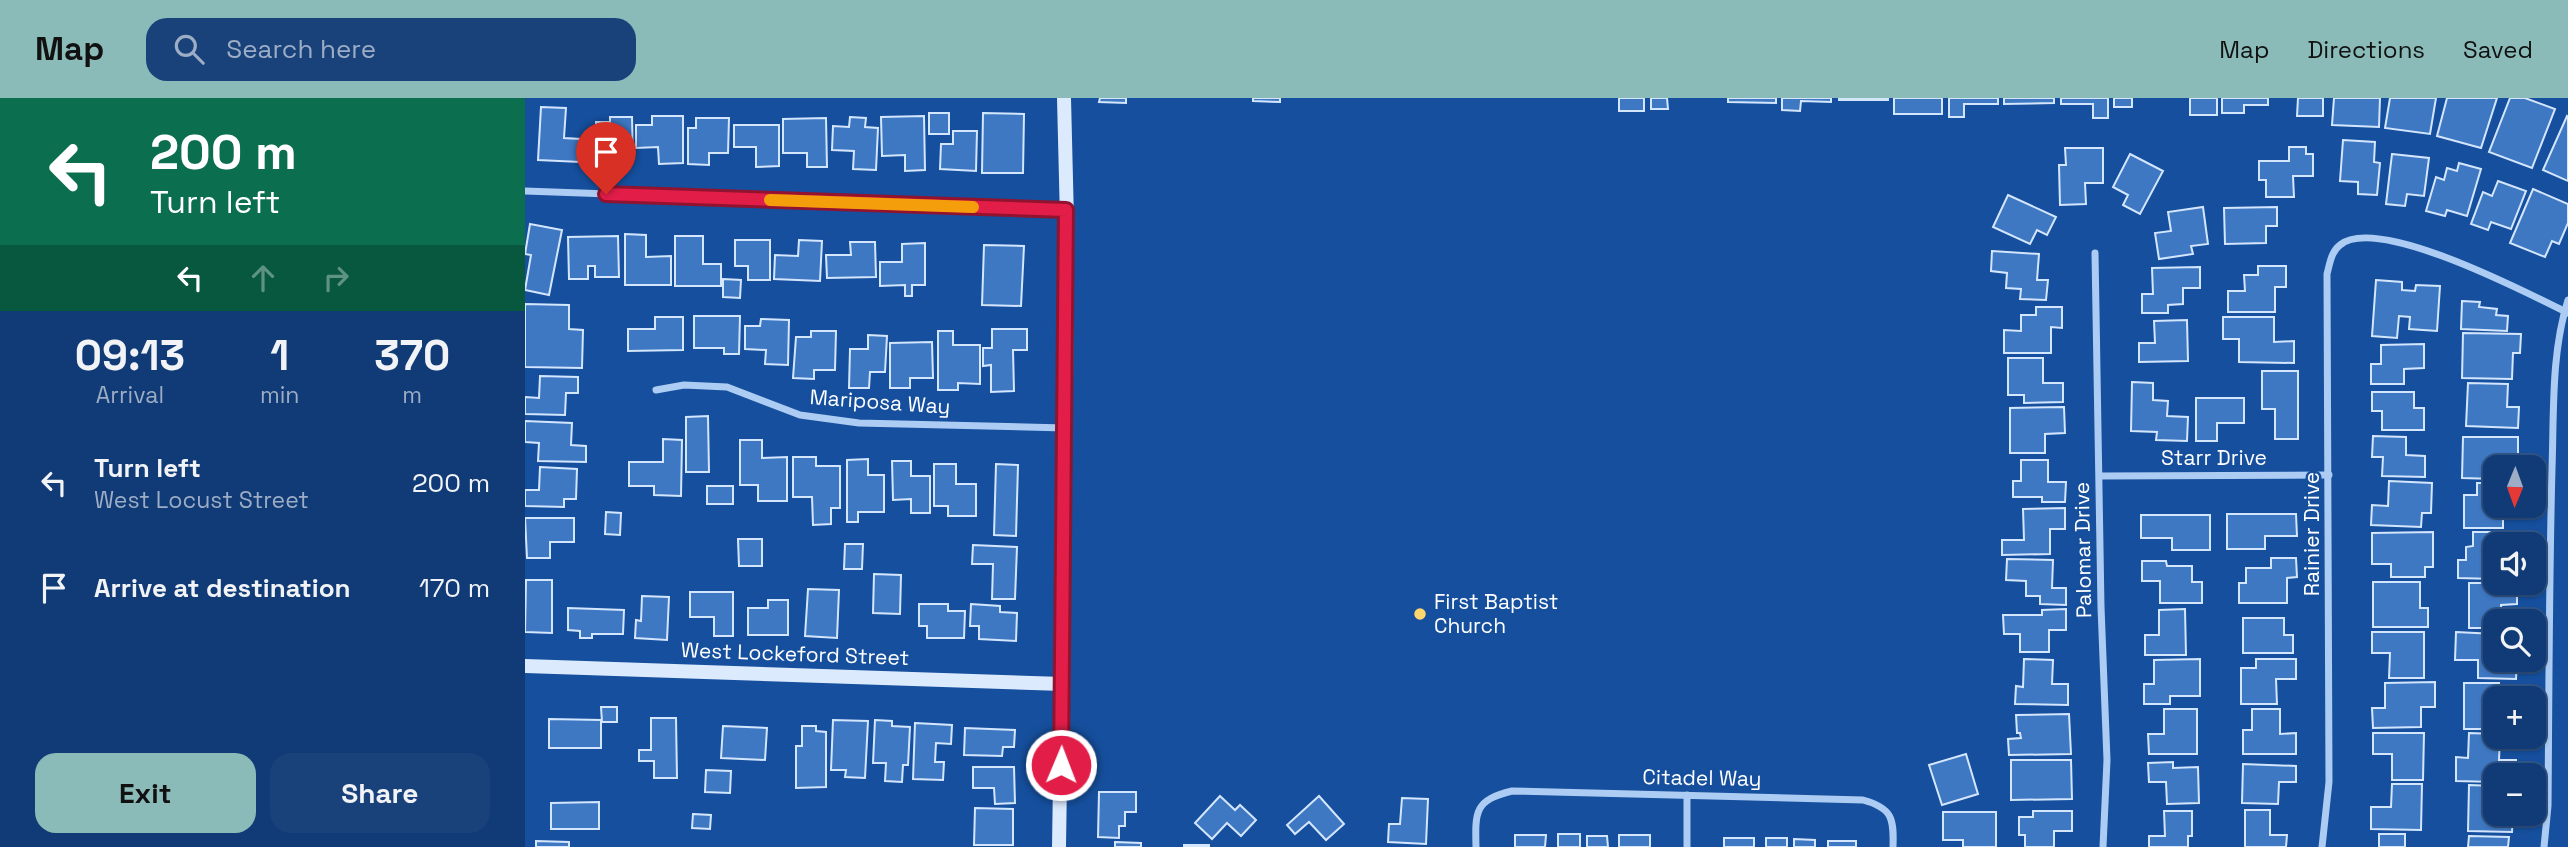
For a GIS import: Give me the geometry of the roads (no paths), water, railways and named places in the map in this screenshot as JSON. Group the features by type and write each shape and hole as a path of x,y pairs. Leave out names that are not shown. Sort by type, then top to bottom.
{"street":[{"path":"1059,847 1065,428 1064,98"},
{"path":"525,191 1066,210"},
{"name":"Rainier Drive","path":"2322,847 2329,782 2327,274 2333,253 2339,245 2348,240 2373,239 2439,253 2566,312"},
{"name":"Palomar Drive","path":"2095,253 2107,760 2103,847"},
{"path":"2544,847 2548,806 2554,398 2559,340 2568,300"},
{"name":"Mariposa Way","path":"656,390 684,384 727,387 800,415 859,423 1065,428"},
{"name":"Starr Drive","path":"2100,476 2329,475"},
{"name":"West Lockeford Street","path":"525,666 1063,684"},
{"name":"Citadel Way","path":"1476,847 1476,820 1480,805 1492,796 1513,791 1863,800 1880,805 1890,816 1893,847"},
{"path":"1687,795 1687,847"}],"place":[{"name":"First Baptist Church","path":"1420,614"}]}
